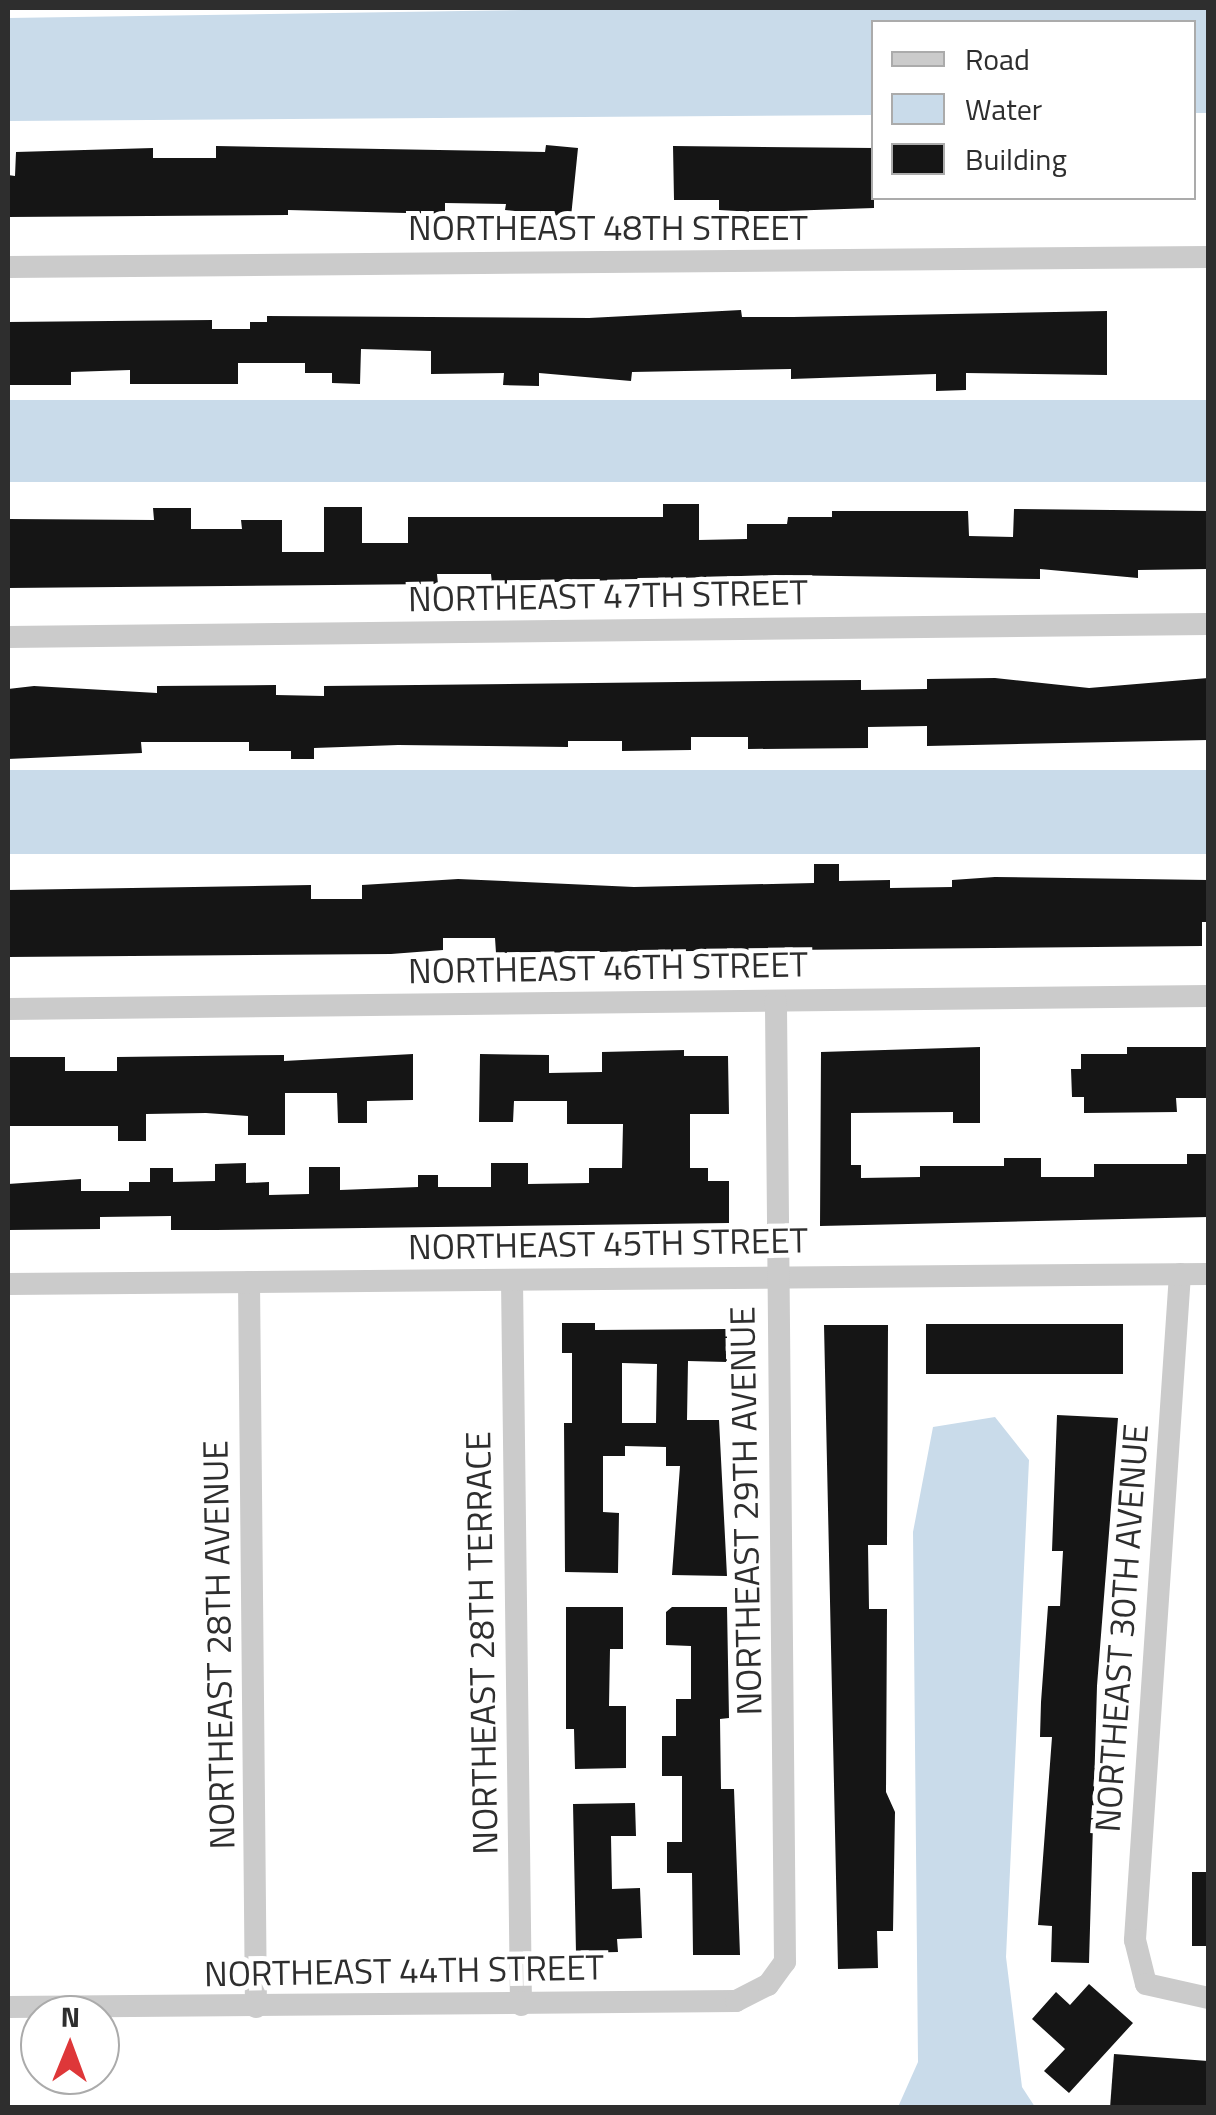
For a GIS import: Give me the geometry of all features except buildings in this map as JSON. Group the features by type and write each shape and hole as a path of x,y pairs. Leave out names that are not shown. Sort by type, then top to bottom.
{"street":[{"name":"NORTHEAST 48TH STREET","path":"8,267 1208,258"},
{"name":"NORTHEAST 47TH STREET","path":"8,637 1208,624"},
{"name":"NORTHEAST 46TH STREET","path":"8,1009 1208,996"},
{"name":"NORTHEAST 29TH AVENUE","path":"776,1000 785,1962"},
{"name":"NORTHEAST 30TH AVENUE","path":"1180,1274 1135,1940 1146,1984 1208,1998"},
{"name":"NORTHEAST 45TH STREET","path":"8,1284 1208,1274"},
{"name":"NORTHEAST 28TH TERRACE","path":"512,1280 521,2004"},
{"name":"NORTHEAST 28TH AVENUE","path":"249,1282 256,2007"},
{"name":"NORTHEAST 44TH STREET","path":"8,2007 736,2001 768,1985 785,1962"}],"water":[{"path":"663,8 1208,8 1208,113 1196,113 1196,20 871,20 871,115 8,121 8,18"},
{"path":"8,400 1208,400 1208,482 8,482"},
{"path":"8,770 1208,770 1208,854 8,854"},
{"path":"995,1417 1029,1460 1006,1957 1022,2087 1035,2107 898,2107 918,2062 913,1532 933,1427"}]}
